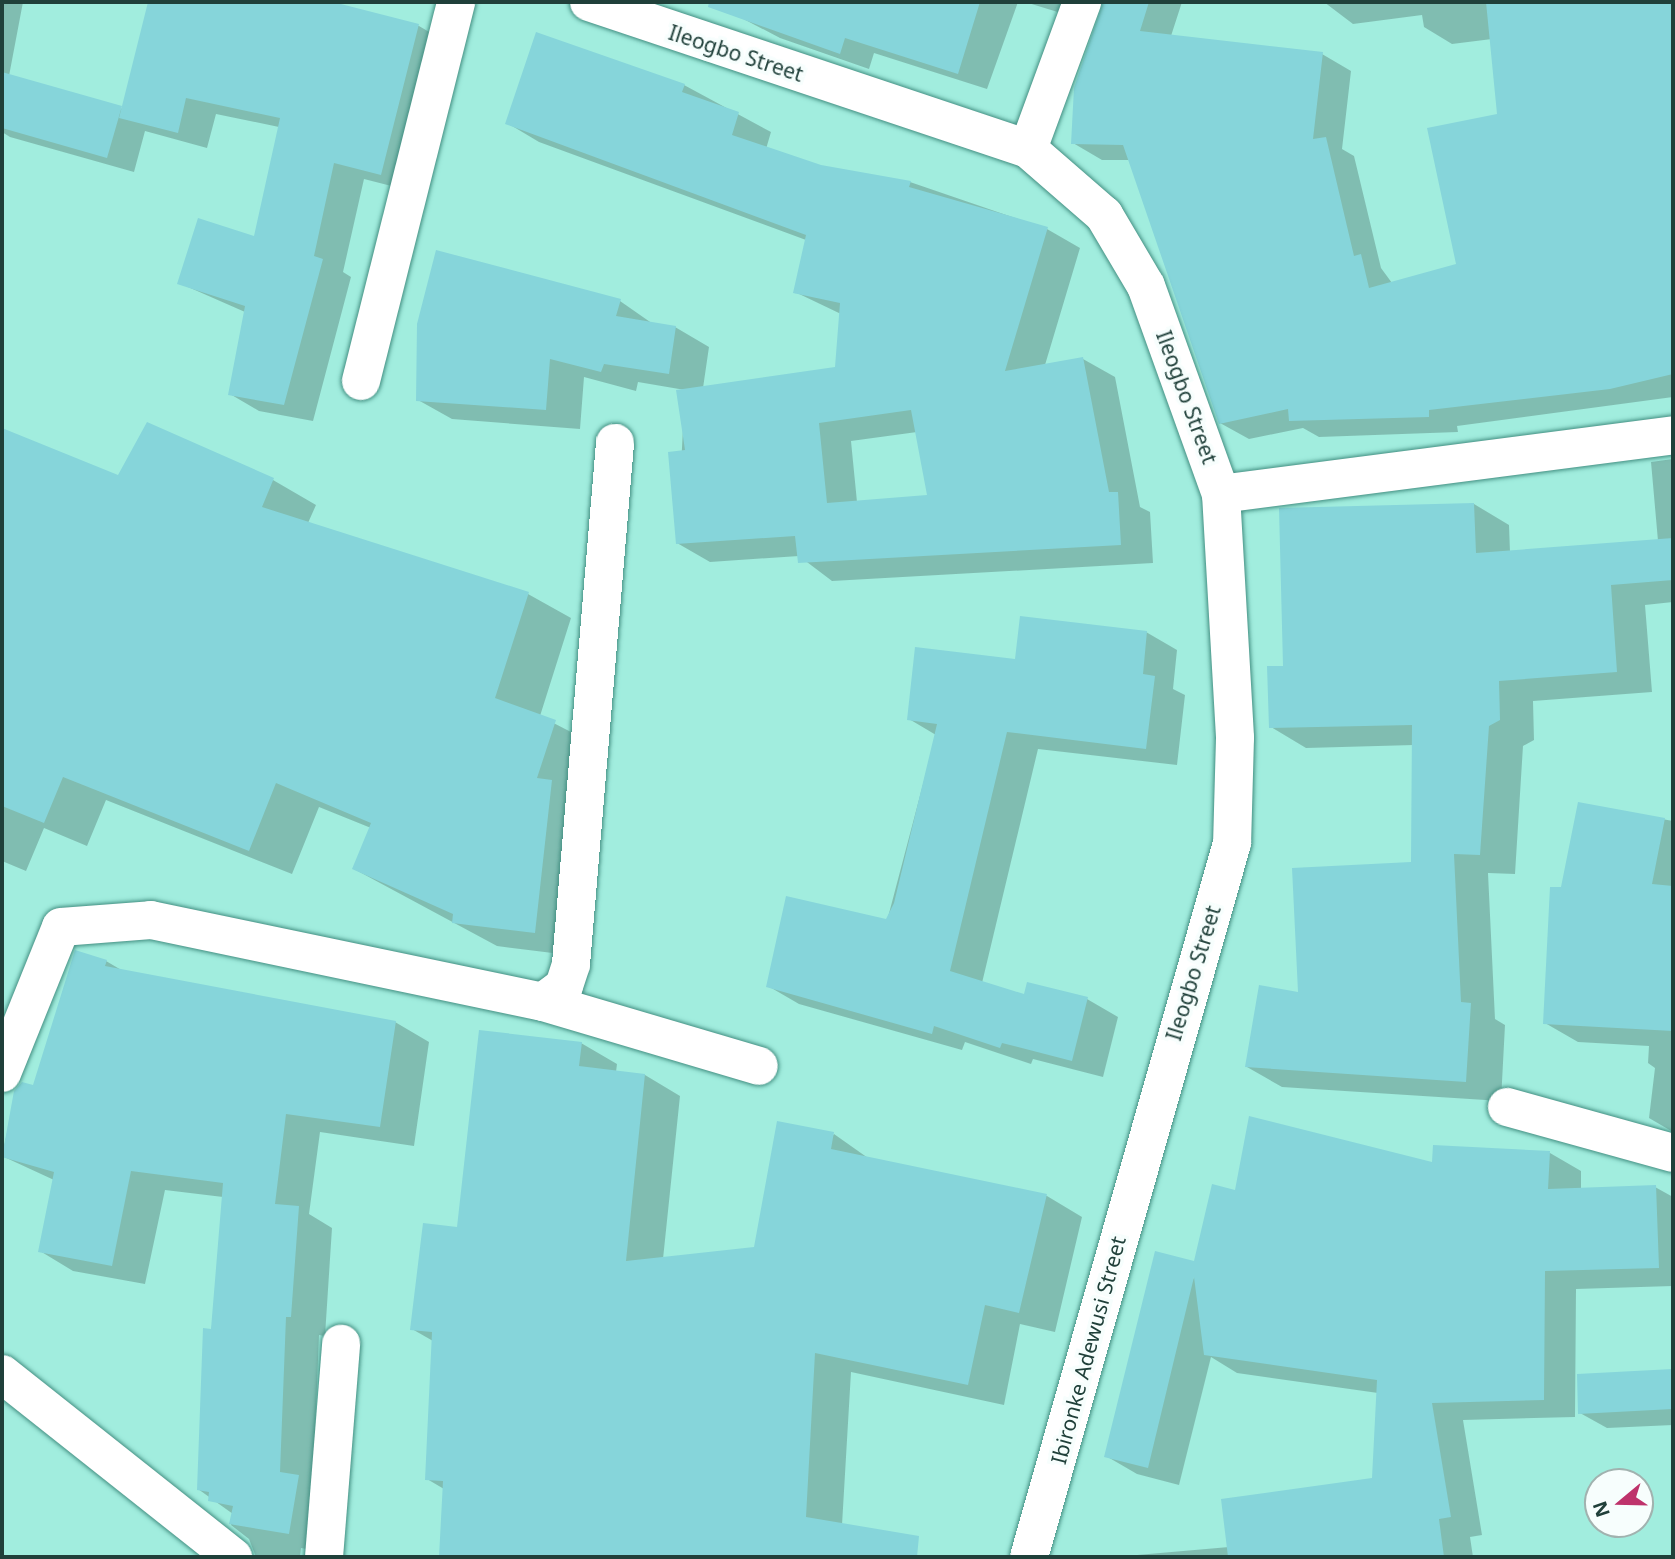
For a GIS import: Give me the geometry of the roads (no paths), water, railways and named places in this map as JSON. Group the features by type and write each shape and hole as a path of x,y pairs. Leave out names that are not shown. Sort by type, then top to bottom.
{"street":[{"path":"360,381 456,2"},
{"name":"Ileogbo Street","path":"589,2 1028,149 1104,215 1146,286 1221,494 1235,738 1232,843 1143,1142"},
{"path":"1028,149 1082,2"},
{"path":"1221,494 1673,435"},
{"path":"543,1002 564,986 570,964 615,443"},
{"path":"2,1073 61,927 151,920 543,1002 759,1066"},
{"path":"1507,1107 1673,1153"},
{"name":"Ibironke Adewusi Street","path":"1029,1557 1143,1142"},
{"path":"324,1557 341,1344"},
{"path":"2,1374 233,1557"}]}
